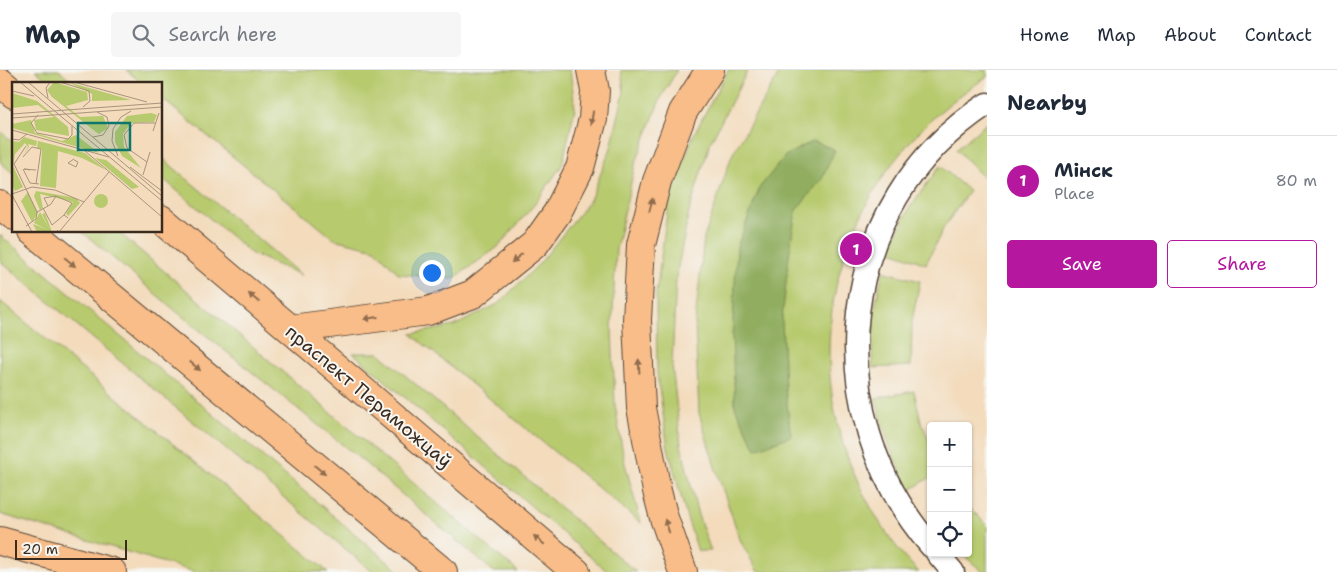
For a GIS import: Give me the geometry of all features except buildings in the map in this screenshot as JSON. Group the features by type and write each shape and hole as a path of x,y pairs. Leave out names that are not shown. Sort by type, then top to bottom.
{"main road":[{"path":"291,329 428,311 473,294 535,244 557,214 580,168 593,119 595,91 591,70"},
{"path":"682,572 664,518 641,408 636,320 641,245 657,182 683,112 710,70"},
{"path":"0,82 12,92"},
{"path":"0,205 12,214"},
{"name":"праспект Пераможцаў","path":"162,220 576,572"},
{"path":"33,232 443,572"},
{"path":"0,541 112,572"}],"lane":[{"path":"927,541 896,498 883,474 869,437 860,400 856,370 857,314 870,257 881,229 897,199 913,174 939,143 962,122 987,104"},
{"path":"940,557 953,572"}],"green space":[{"path":"35,70 59,70 73,82 49,82"},
{"path":"126,70 570,70 575,108 562,165 534,205 498,247 453,279 399,274 375,249 334,239 162,99 162,82 141,82"},
{"path":"621,70 677,70 659,102 635,165 616,249 612,329 615,405 624,460 641,523 411,334 454,326 498,304 540,263 590,200 611,148 624,92"},
{"path":"728,70 748,70 710,143 689,212 676,277 672,365 681,445 698,515 711,551 698,551 668,448 657,374 656,294 668,205 693,136"},
{"path":"781,70 987,70 987,77 939,113 898,156 867,204 844,257 832,312 830,370 838,428 859,485 871,509 893,542 919,572 758,572 741,542 715,467 699,413 695,323 704,238 732,155"},
{"path":"987,123 987,174 983,177 956,149"},
{"path":"0,131 12,141 12,172 0,162"},
{"path":"813,141 835,150 822,179 796,210 782,319 785,388 791,436 756,449 735,407 732,337 737,247 760,187 785,156"},
{"path":"162,158 301,275 252,254 162,178"},
{"path":"940,166 969,191 944,227 926,264 889,250 910,207"},
{"path":"82,232 118,232 518,572 494,572 359,458 177,312"},
{"path":"0,235 400,572 373,572 0,261"},
{"path":"883,271 920,281 912,321 911,366 872,368 873,316"},
{"path":"0,301 328,572 195,572 0,514"},
{"path":"353,353 379,353 636,572 608,572"},
{"path":"914,391 921,421 927,435 927,479 910,490 890,449 875,398"},
{"path":"972,510 987,525 987,572 983,572 966,557 972,557"}],"place":[{"name":"Мінск","path":"856,249"}]}
